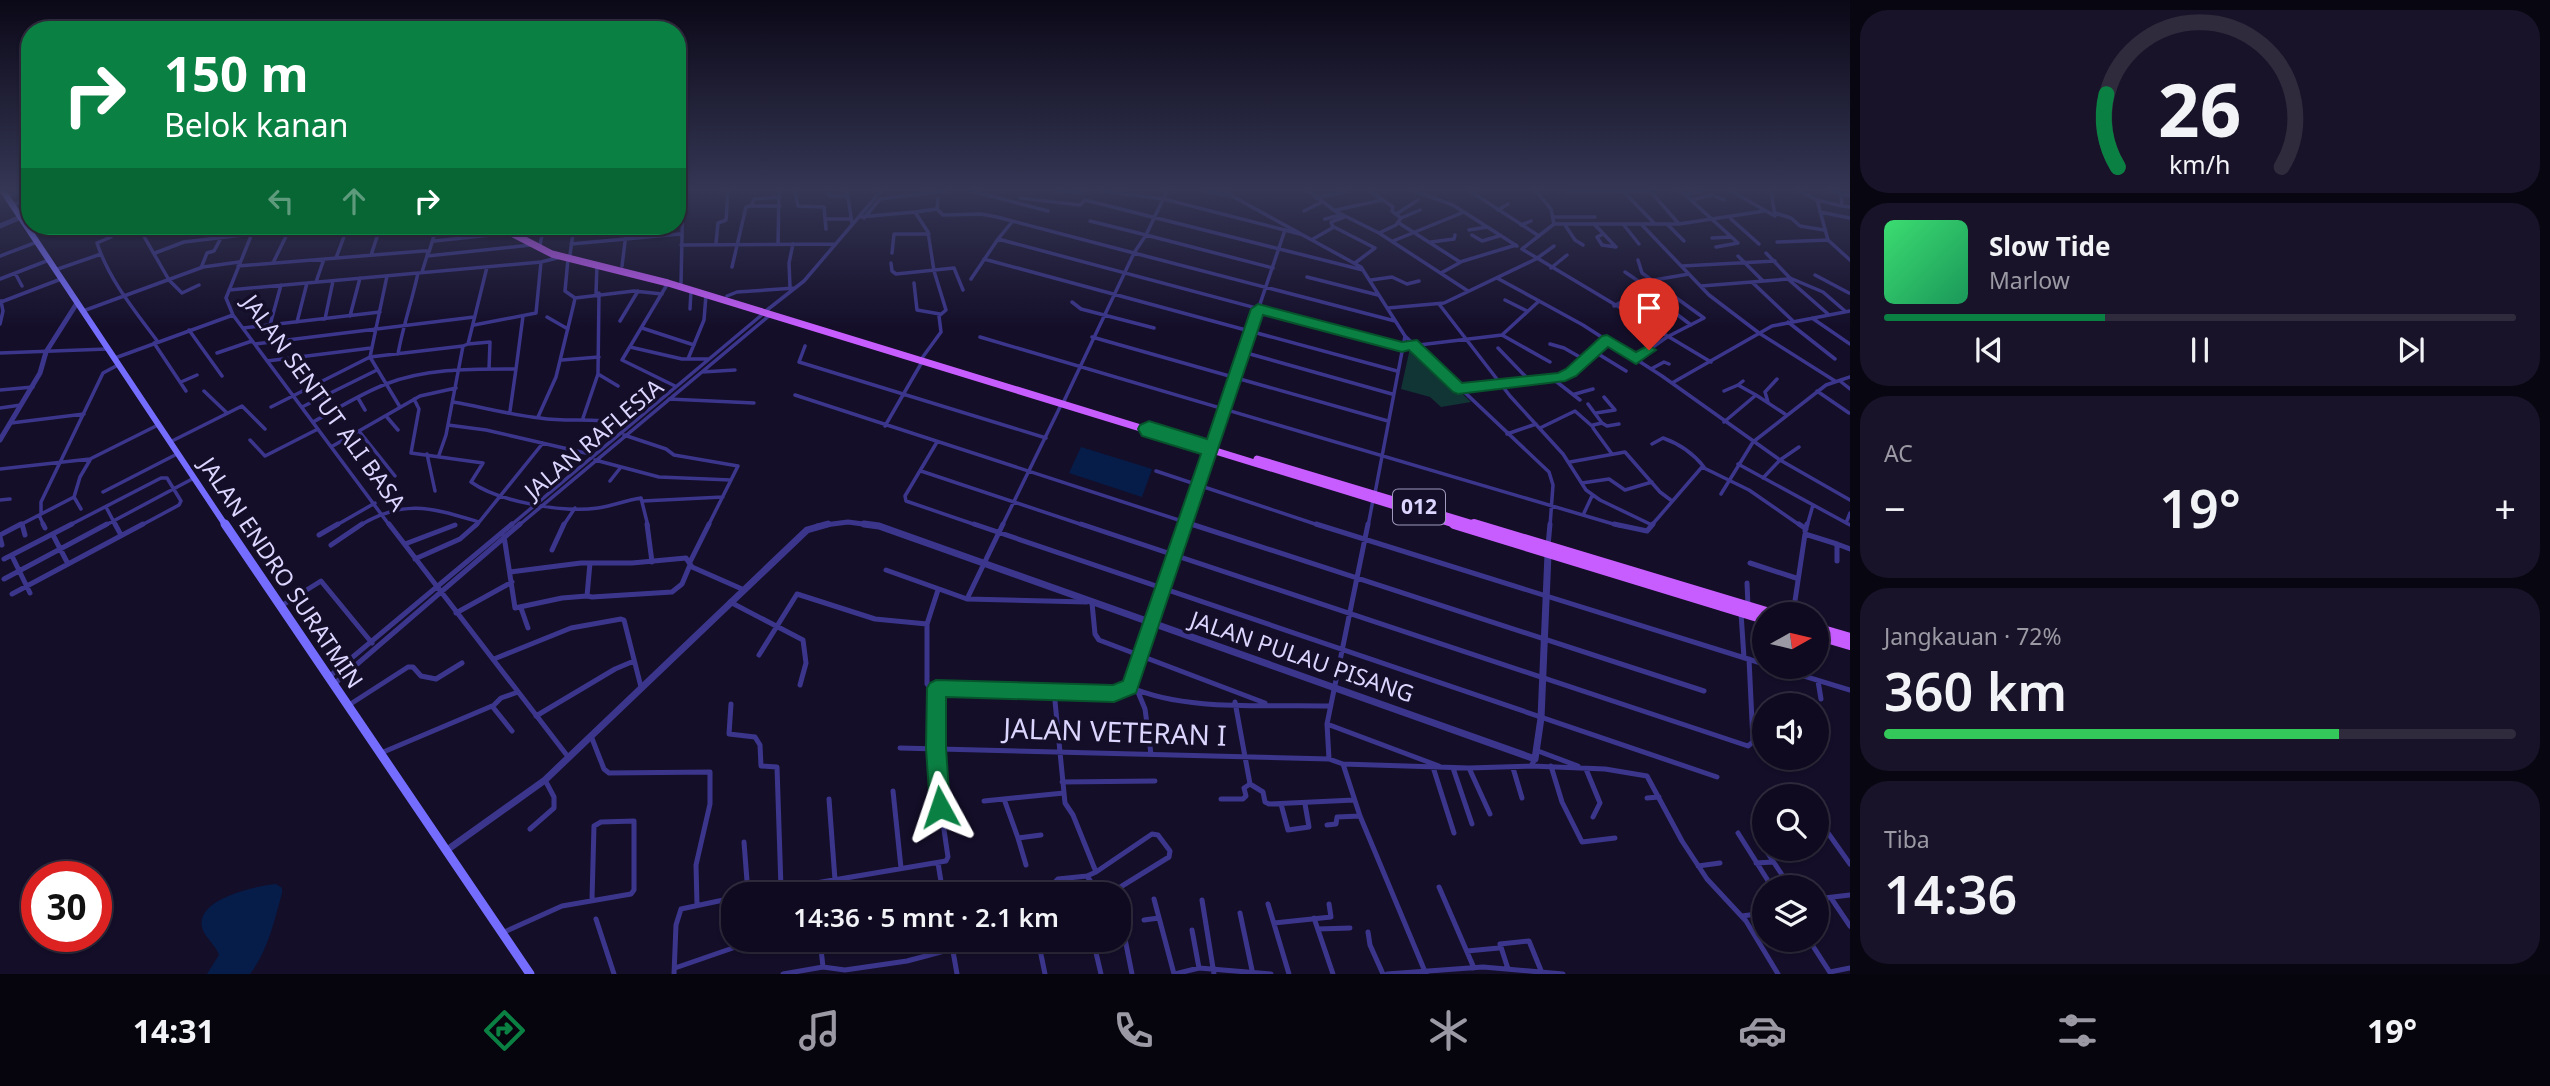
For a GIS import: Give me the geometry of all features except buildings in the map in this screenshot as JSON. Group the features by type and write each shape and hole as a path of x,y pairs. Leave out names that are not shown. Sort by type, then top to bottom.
{"main road":[{"name":"JALAN ENDRO SURATMIN","path":"34,236 177,454 530,974"},
{"path":"519,236 531,245 566,257 680,285"},
{"path":"523,236 566,257 622,266 768,313"},
{"path":"700,292 727,296 768,313"},
{"name":"012","path":"768,313 1752,610"},
{"name":"012","path":"942,366 956,373 1063,403"},
{"name":"012","path":"1745,609 1752,613"},
{"path":"1829,634 1850,645"},
{"path":"1829,636 1850,638"}],"street":[{"path":"111,236 97,243 101,254 186,391"},
{"path":"146,236 170,280 182,293 200,285"},
{"path":"155,253 184,242 226,236"},
{"name":"JALAN SENTUT ALI BASA","path":"250,236 229,290 227,302 233,315 438,590 569,758"},
{"path":"273,263 286,236"},
{"path":"336,258 343,236"},
{"path":"371,255 377,236"},
{"path":"398,354 420,273 435,236"},
{"path":"434,241 462,236"},
{"path":"540,245 542,236"},
{"path":"572,236 566,257 565,293 575,298 597,293 638,291 662,295"},
{"path":"571,244 654,236"},
{"path":"680,236 680,285"},
{"path":"716,244 717,236"},
{"path":"732,267 740,236"},
{"path":"778,236 778,244"},
{"name":"JALAN RAFLESIA","path":"603,450 675,386 711,361 768,313 840,236"},
{"path":"892,253 894,236"},
{"path":"914,284 917,310 940,314 946,310 934,270 929,236"},
{"path":"971,279 1000,236"},
{"path":"1069,236 1396,321"},
{"path":"967,599 1016,502 1092,337 1145,236"},
{"path":"1152,236 1273,268"},
{"path":"1231,236 1364,270"},
{"path":"938,590 927,624 927,684 936,688 1114,694 1130,687 1283,236"},
{"path":"1308,236 1364,270 1412,344 1549,472 1553,504 1543,639 1541,718 1535,759"},
{"path":"1313,239 1317,236"},
{"path":"1351,236 1375,249 1355,263"},
{"path":"1383,236 1468,291"},
{"path":"1392,242 1404,236"},
{"path":"1420,236 1462,262"},
{"path":"1430,243 1454,239 1455,236"},
{"path":"1475,236 1482,242 1496,236"},
{"path":"1502,236 1550,268 1711,362"},
{"path":"1522,249 1538,236"},
{"path":"1573,236 1583,245"},
{"path":"1598,236 1602,245 1616,246 1606,236"},
{"path":"1633,236 1639,244"},
{"path":"1653,236 1700,286 1759,333 1850,389"},
{"path":"1680,236 1684,241"},
{"path":"1750,236 1759,244"},
{"path":"1827,236 1850,260"},
{"path":"201,268 207,253 214,251 221,237"},
{"path":"1712,238 1753,239"},
{"path":"1716,247 1737,245 1734,238"},
{"path":"622,266 626,239"},
{"path":"998,239 1402,347 1502,335 1550,362"},
{"path":"1777,242 1828,240"},
{"path":"0,256 37,242"},
{"path":"681,244 835,244"},
{"path":"727,296 737,292 793,287 789,258 793,244"},
{"path":"83,311 201,268 531,245"},
{"path":"1441,273 1462,262 1516,246"},
{"path":"1388,308 1439,304 1536,259 1555,246"},
{"path":"1766,253 1790,278 1823,292 1848,312"},
{"path":"55,270 101,254"},
{"path":"1550,268 1567,255"},
{"path":"1738,256 1763,281"},
{"path":"229,290 541,262 566,257"},
{"path":"316,282 324,259"},
{"path":"984,259 1397,370"},
{"path":"0,279 49,260"},
{"path":"1636,359 1667,337 1704,319 1640,271 1638,260"},
{"path":"1681,266 1774,261"},
{"path":"473,325 536,313 541,262"},
{"path":"891,263 892,271 896,274 955,268 963,290"},
{"path":"583,418 598,374 597,264"},
{"path":"468,344 487,267"},
{"path":"1625,272 1647,287"},
{"path":"15,273 22,286"},
{"path":"1614,306 1655,282 1689,274"},
{"path":"1815,275 1850,292 1850,298"},
{"path":"387,276 370,357 400,407"},
{"path":"1307,277 1379,295"},
{"path":"1371,280 1392,277 1408,284 1419,281"},
{"path":"350,316 360,278"},
{"path":"1497,278 1607,340 1780,460 1850,500"},
{"path":"0,324 1,300 61,279"},
{"path":"1700,286 1796,280"},
{"path":"325,319 332,281"},
{"path":"1790,281 1828,314"},
{"path":"1752,282 1790,321 1835,359"},
{"path":"297,322 307,283"},
{"path":"668,283 622,358 623,362 675,386"},
{"path":"270,325 281,285"},
{"path":"620,321 638,291"},
{"path":"690,309 700,292"},
{"path":"688,359 704,320 700,292"},
{"path":"538,417 555,388 574,314 575,298"},
{"path":"1505,300 1527,311"},
{"path":"1502,335 1539,301"},
{"path":"1072,302 1077,307 1154,328"},
{"path":"0,440 42,370 46,352 77,303"},
{"path":"1662,303 1691,325"},
{"path":"1439,304 1500,383 1569,462 1592,496 1652,524"},
{"path":"243,328 380,312"},
{"path":"1672,383 1759,333 1790,321 1848,312"},
{"path":"885,426 943,329 940,314"},
{"path":"45,528 40,515 41,502 103,373 116,362 156,342 233,315"},
{"path":"510,411 523,316"},
{"path":"217,353 254,343 474,317"},
{"path":"547,317 568,329"},
{"path":"1811,317 1850,344"},
{"path":"642,328 694,345"},
{"path":"189,330 222,376"},
{"path":"1329,759 1327,724 1330,706 1405,336"},
{"path":"980,337 1642,532 1647,532 1691,477 1704,467"},
{"path":"1092,337 1388,421"},
{"path":"1638,337 1653,347"},
{"path":"1458,388 1569,374 1607,340"},
{"path":"271,407 292,394 370,357 490,342 489,369"},
{"path":"1550,344 1564,348 1585,360"},
{"path":"439,456 453,402 463,346"},
{"path":"805,346 799,362 1046,438"},
{"path":"630,347 711,361"},
{"path":"267,361 372,348"},
{"path":"1498,348 1529,380"},
{"path":"0,353 107,349"},
{"path":"1243,352 1392,394"},
{"path":"1595,352 1626,371"},
{"path":"561,360 599,358"},
{"name":"JALAN RAFLESIA","path":"438,590 711,361"},
{"path":"1651,369 1664,362 1669,364"},
{"path":"313,422 386,384 460,368 516,369"},
{"path":"302,407 377,370"},
{"path":"701,372 735,370"},
{"path":"598,374 618,386"},
{"path":"181,382 197,375"},
{"path":"1721,494 1753,442 1817,391 1850,377"},
{"path":"1552,378 1580,400"},
{"path":"1768,403 1765,392 1777,379"},
{"path":"1724,391 1741,383 1786,414"},
{"path":"0,390 33,387"},
{"path":"331,447 414,399 428,393 456,388"},
{"path":"1575,394 1593,389"},
{"path":"204,390 227,413"},
{"path":"1817,391 1849,413"},
{"path":"795,395 1704,691"},
{"path":"1724,422 1756,395"},
{"path":"1595,413 1615,410 1604,397"},
{"path":"358,398 365,410"},
{"path":"414,399 419,409 411,453 483,463 471,484 501,497 594,509 638,498 643,501 723,497"},
{"path":"668,399 754,403"},
{"path":"453,402 538,417 620,422 630,427"},
{"path":"1588,404 1602,423 1607,426 1619,424"},
{"path":"0,408 22,405"},
{"path":"170,442 243,406 265,429"},
{"path":"1507,435 1575,411 1592,426 1612,454"},
{"path":"11,423 84,414"},
{"path":"386,416 398,430"},
{"path":"1592,426 1602,423"},
{"path":"0,469 90,459 158,425"},
{"path":"447,425 486,430 542,443 665,478 731,480"},
{"path":"250,440 265,456 318,429"},
{"path":"359,431 395,476"},
{"path":"503,535 515,608 562,598 672,592 682,584 735,476 737,466 674,455 666,449 624,435"},
{"path":"1653,444 1663,438 1674,442 1689,450 1704,467 1731,480 1805,531 1850,549"},
{"path":"937,442 905,496 906,501 1717,777"},
{"path":"415,559 460,539 479,522 542,443"},
{"path":"1762,478 1780,460 1799,447"},
{"path":"1569,462 1626,452 1663,495 1672,501"},
{"path":"103,492 177,454"},
{"path":"427,454 435,491"},
{"path":"80,509 74,497 80,477 90,459"},
{"path":"1738,464 1848,524 1850,513"},
{"path":"610,481 621,467"},
{"path":"921,471 1748,746 1753,742 1746,658 1747,583"},
{"path":"1156,471 1364,540 1752,660"},
{"path":"4,559 161,478 167,478 180,504 12,594"},
{"path":"4,579 194,478"},
{"path":"1582,483 1609,479 1626,490 1652,482"},
{"path":"1584,513 1592,496"},
{"path":"2,545 0,536 74,497"},
{"path":"0,500 10,499"},
{"path":"643,501 652,562"},
{"path":"319,535 374,503"},
{"path":"1794,602 1805,531 1812,505"},
{"path":"331,545 382,513 407,506 479,522"},
{"path":"106,507 121,535"},
{"path":"552,550 556,537 575,508"},
{"name":"JALAN PULAU PISANG","path":"447,850 545,780 742,589 812,527 862,522 1535,759"},
{"path":"22,524 25,535"},
{"path":"405,544 455,526"},
{"path":"53,535 68,564"},
{"path":"1837,544 1837,561"},
{"path":"12,555 30,593"},
{"path":"510,572 590,563 652,562 686,558 690,564 742,589"},
{"path":"587,596 590,563"},
{"path":"1750,563 1797,578"},
{"path":"886,570 967,599 1090,603 1095,634 1099,640 1265,703"},
{"path":"281,606 321,581 372,643"},
{"path":"456,613 512,582"},
{"path":"331,680 438,590"},
{"path":"331,680 438,590"},
{"path":"760,656 775,626 795,595 799,594 875,619 927,624"},
{"path":"729,602 803,640 806,663 800,685"},
{"path":"521,608 528,628"},
{"path":"494,659 571,628 621,619 624,620 641,687"},
{"path":"536,716 615,669 634,661"},
{"path":"348,705 408,667 413,667 421,676 436,679 462,663"},
{"path":"1812,679 1850,690"},
{"path":"1818,681 1820,693"},
{"path":"1130,687 1176,702 1330,706"},
{"path":"821,882 946,861 948,857 938,789 936,688"},
{"path":"1054,691 1065,803 1073,815 1096,872"},
{"path":"1137,691 1144,709 1151,754"},
{"path":"381,753 493,706 501,698 518,692"},
{"path":"1235,702 1250,784 1263,792 1265,802 1305,804 1354,800"},
{"path":"731,704 729,734 755,737 760,745 761,765 777,767 781,882"},
{"path":"493,706 512,731"},
{"path":"1327,724 1444,767 1513,768 1535,759 1586,768"},
{"path":"592,736 604,769 609,772 710,772 712,785 704,843 697,861 697,905"},
{"name":"JALAN VETERAN I","path":"900,748 1245,756 1329,759 1343,764 1444,767"},
{"path":"1535,759 1551,766 1643,774 1649,779 1698,866 1742,916 1778,974"},
{"path":"1343,764 1360,816 1425,973"},
{"path":"1551,766 1562,802 1582,842 1615,838"},
{"path":"1433,767 1454,833"},
{"path":"1453,768 1472,824"},
{"path":"1469,768 1490,814"},
{"path":"1513,768 1522,798"},
{"path":"1586,768 1600,803 1593,817"},
{"path":"530,828 552,812 556,805 554,792 545,780"},
{"path":"1062,782 1154,781"},
{"path":"1221,799 1243,799 1246,796 1244,788 1250,784"},
{"path":"893,791 901,868"},
{"path":"984,801 1064,793"},
{"path":"1647,798 1659,797"},
{"path":"829,799 835,880"},
{"path":"1004,799 1026,866"},
{"path":"1281,804 1288,830 1309,827 1305,804"},
{"path":"1327,825 1336,824 1337,817 1360,816"},
{"path":"502,933 562,906 592,899 600,901 633,892 634,821 601,821 594,826 592,899"},
{"path":"1738,832 1764,875"},
{"path":"1057,882 1058,879 1087,876 1096,872 1152,834 1158,835 1170,851 1169,857 1128,882"},
{"path":"1829,834 1850,864"},
{"path":"1018,838 1041,835"},
{"path":"744,842 749,882"},
{"path":"1756,863 1773,862 1782,875"},
{"path":"938,863 941,882"},
{"path":"1698,866 1720,863"},
{"path":"1087,876 1091,882"},
{"path":"1439,887 1474,968"},
{"path":"1850,895 1831,898 1850,926"},
{"path":"1154,899 1179,974 1199,968 1213,972 1252,970 1271,974"},
{"path":"721,900 683,907 679,912 675,971 723,952"},
{"path":"1202,900 1213,972"},
{"path":"1268,904 1289,974"},
{"path":"1274,923 1333,916 1329,904"},
{"path":"1240,913 1252,970"},
{"path":"1742,916 1752,915"},
{"path":"1144,920 1159,918"},
{"path":"1314,918 1333,974"},
{"path":"597,919 614,974"},
{"path":"1318,929 1350,928"},
{"path":"1192,930 1199,968"},
{"path":"1368,932 1370,945 1388,974 1474,968 1484,971 1508,969 1563,974"},
{"path":"1499,948 1502,943 1530,942 1542,973"},
{"path":"1466,951 1499,948"},
{"path":"1499,948 1508,969"},
{"path":"821,952 823,967"},
{"path":"783,974 823,967 845,970 907,961 944,952"},
{"path":"952,952 957,974"},
{"path":"1040,952 1045,974"},
{"path":"1096,952 1101,974"},
{"path":"1128,952 1132,974"},
{"path":"1817,952 1831,973 1850,968"}],"green space":[{"path":"1410,348 1415,349 1471,402 1441,407 1430,397 1401,389"}],"water":[{"path":"1081,447 1152,469 1142,497 1069,473"},
{"path":"276,884 282,888 282,893 276,915 266,945 250,974 207,974 219,955 202,927 208,908 230,895"}],"route":[{"path":"940,807 936,688 1114,694 1130,687 1210,451 1147,432 1145,429 1149,427 1212,446 1258,309 1402,347 1412,344 1458,388 1560,377 1569,374 1607,340 1636,359 1649,350"}]}
